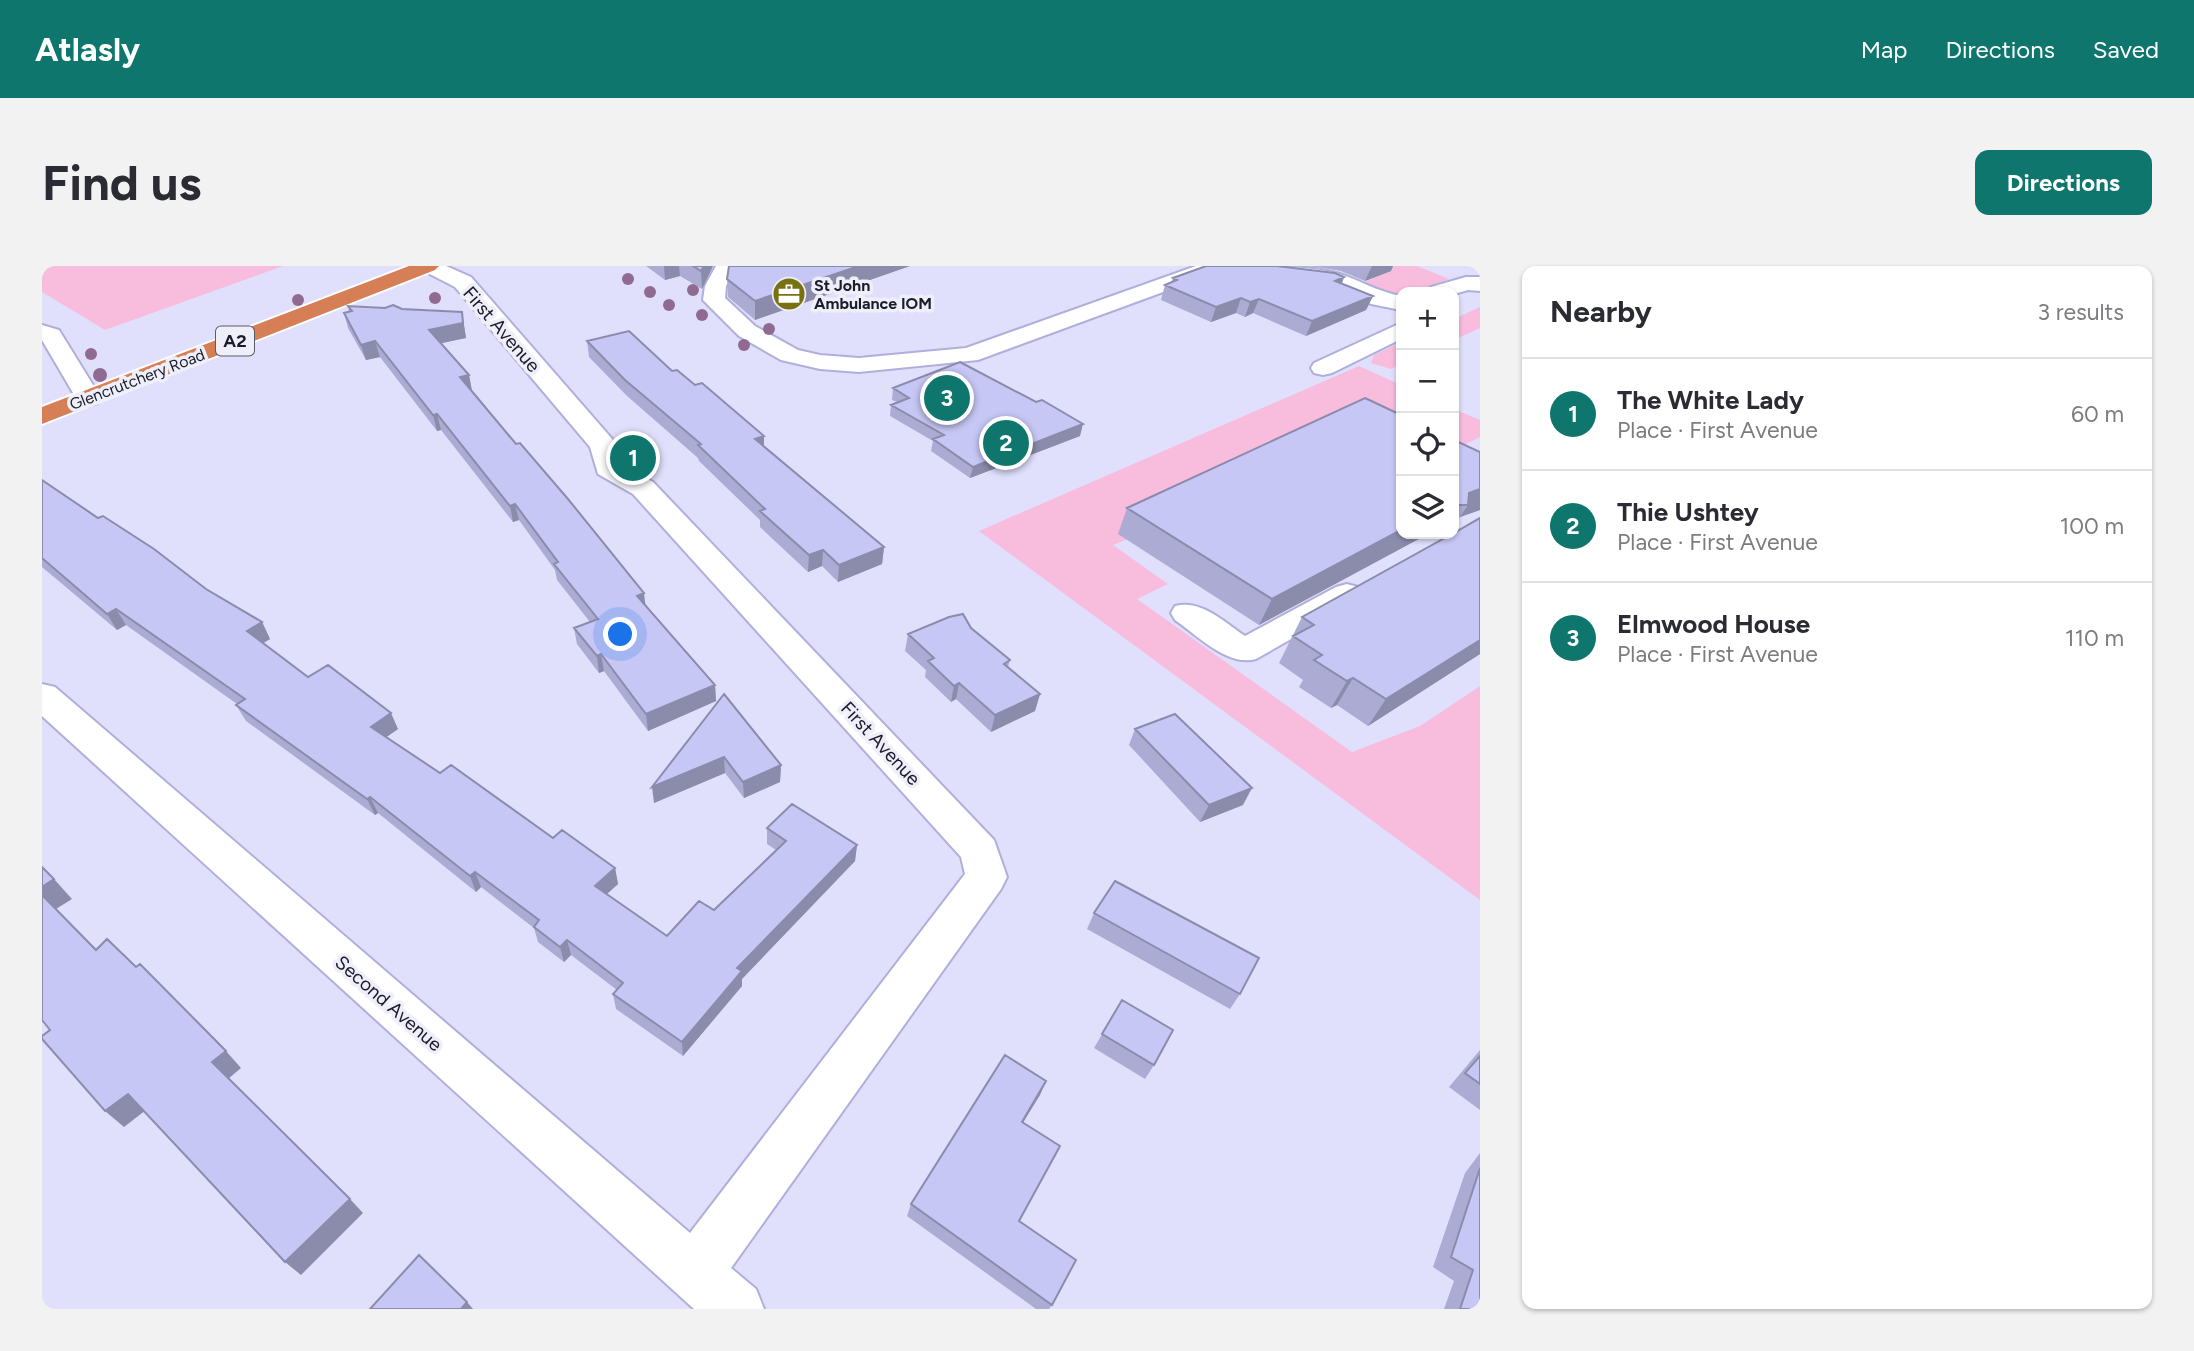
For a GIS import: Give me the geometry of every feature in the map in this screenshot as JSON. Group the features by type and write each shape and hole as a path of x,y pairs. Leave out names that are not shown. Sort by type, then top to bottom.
{"highway":[{"name":"Glencrutchery Road","path":"42,416 429,266"}],"street":[{"name":"First Avenue","path":"429,266 463,282 603,446 608,468 643,488 980,851 986,877 694,1273"},
{"path":"727,266 717,281 714,300 747,331 790,355 820,362 859,365 969,355 1216,266"},
{"path":"1252,266 1276,273 1334,279 1379,299 1396,302"},
{"path":"1454,287 1466,283 1480,284"},
{"path":"1459,305 1480,295"},
{"path":"42,332 51,335 88,398"},
{"path":"1323,368 1396,332"},
{"path":"1187,612 1244,652 1374,579"},
{"name":"Second Avenue","path":"42,696 736,1309"}],"shaded area":[{"path":"42,266 283,266 105,330 42,292"},
{"path":"1377,266 1417,266 1449,279 1429,287 1396,287 1396,294 1364,282 1390,271"},
{"path":"1480,307 1480,328 1459,338 1459,317"},
{"path":"1396,344 1396,366 1391,369 1371,363 1374,355"},
{"path":"1359,366 1396,383 1396,430 1113,545 1168,584 1137,599 1352,752 1420,726 1480,686 1480,900 979,531"},
{"path":"1459,411 1480,420 1480,437 1459,448"}],"building":[{"path":"729,266 859,266 755,301 727,279"},
{"path":"1206,266 1277,266 1335,273 1344,277 1335,281 1373,296 1312,321 1259,299 1250,302 1241,298 1216,307 1165,285 1177,280 1173,278"},
{"path":"393,305 402,309 462,312 463,323 429,330 469,375 460,377 516,444 520,443 568,499 644,593 637,596 715,685 646,714 601,654 597,656 574,628 598,619 554,564 558,562 515,504 510,506 375,341 361,345 344,313 352,311 348,306 385,308"},
{"path":"629,331 672,371 677,370 695,385 702,383 764,436 755,439 884,547 839,565 823,550 809,555 760,511 765,509 698,445 701,444 625,380 587,341"},
{"path":"960,362 1036,402 1042,400 1083,424 973,467 933,439 944,435 891,405 909,398 893,388"},
{"path":"1365,398 1396,413 1396,533 1272,599 1127,508"},
{"path":"1459,442 1480,452 1480,489 1469,493 1468,505 1459,505"},
{"path":"42,480 98,518 103,516 154,549 206,589 262,622 247,631 308,677 328,665 391,713 371,727 440,773 451,765 553,838 562,830 615,868 595,886 667,936 699,901 714,910 786,841 767,828 792,804 857,845 737,968 742,971 682,1042 613,994 623,983 567,940 560,947 534,927 539,920 475,872 470,876 370,797 367,799 236,705 245,699 116,609 107,614 42,558"},
{"path":"1480,518 1480,640 1386,699 1353,678 1347,681 1314,660 1322,655 1293,636 1314,625 1302,617 1443,539 1459,539 1459,530"},
{"path":"963,614 971,628 1010,660 1004,664 1040,694 995,715 959,683 954,686 928,661 934,658 908,634"},
{"path":"724,694 781,765 743,782 724,757 652,787"},
{"path":"1175,714 1252,788 1209,805 1135,729"},
{"path":"42,867 54,879 42,887"},
{"path":"1115,881 1259,958 1240,994 1094,913"},
{"path":"42,895 96,950 107,939 136,967 140,964 226,1051 212,1062 350,1199 285,1262 128,1094 105,1111 42,1039 50,1030 42,1020"},
{"path":"1122,1000 1173,1030 1154,1065 1102,1034"},
{"path":"1005,1055 1046,1081 1022,1122 1060,1146 1019,1221 1076,1260 1052,1305 911,1204"},
{"path":"1480,1056 1480,1084 1465,1073"},
{"path":"1480,1168 1480,1309 1460,1309 1473,1270 1451,1257"},
{"path":"419,1255 467,1302 461,1309 370,1309"}],"place":[{"name":"St John Ambulance IOM","path":"789,294"},
{"name":"Elmwood House","path":"947,398"},
{"name":"Thie Ushtey","path":"1006,443"},
{"name":"The White Lady","path":"633,458"}]}
